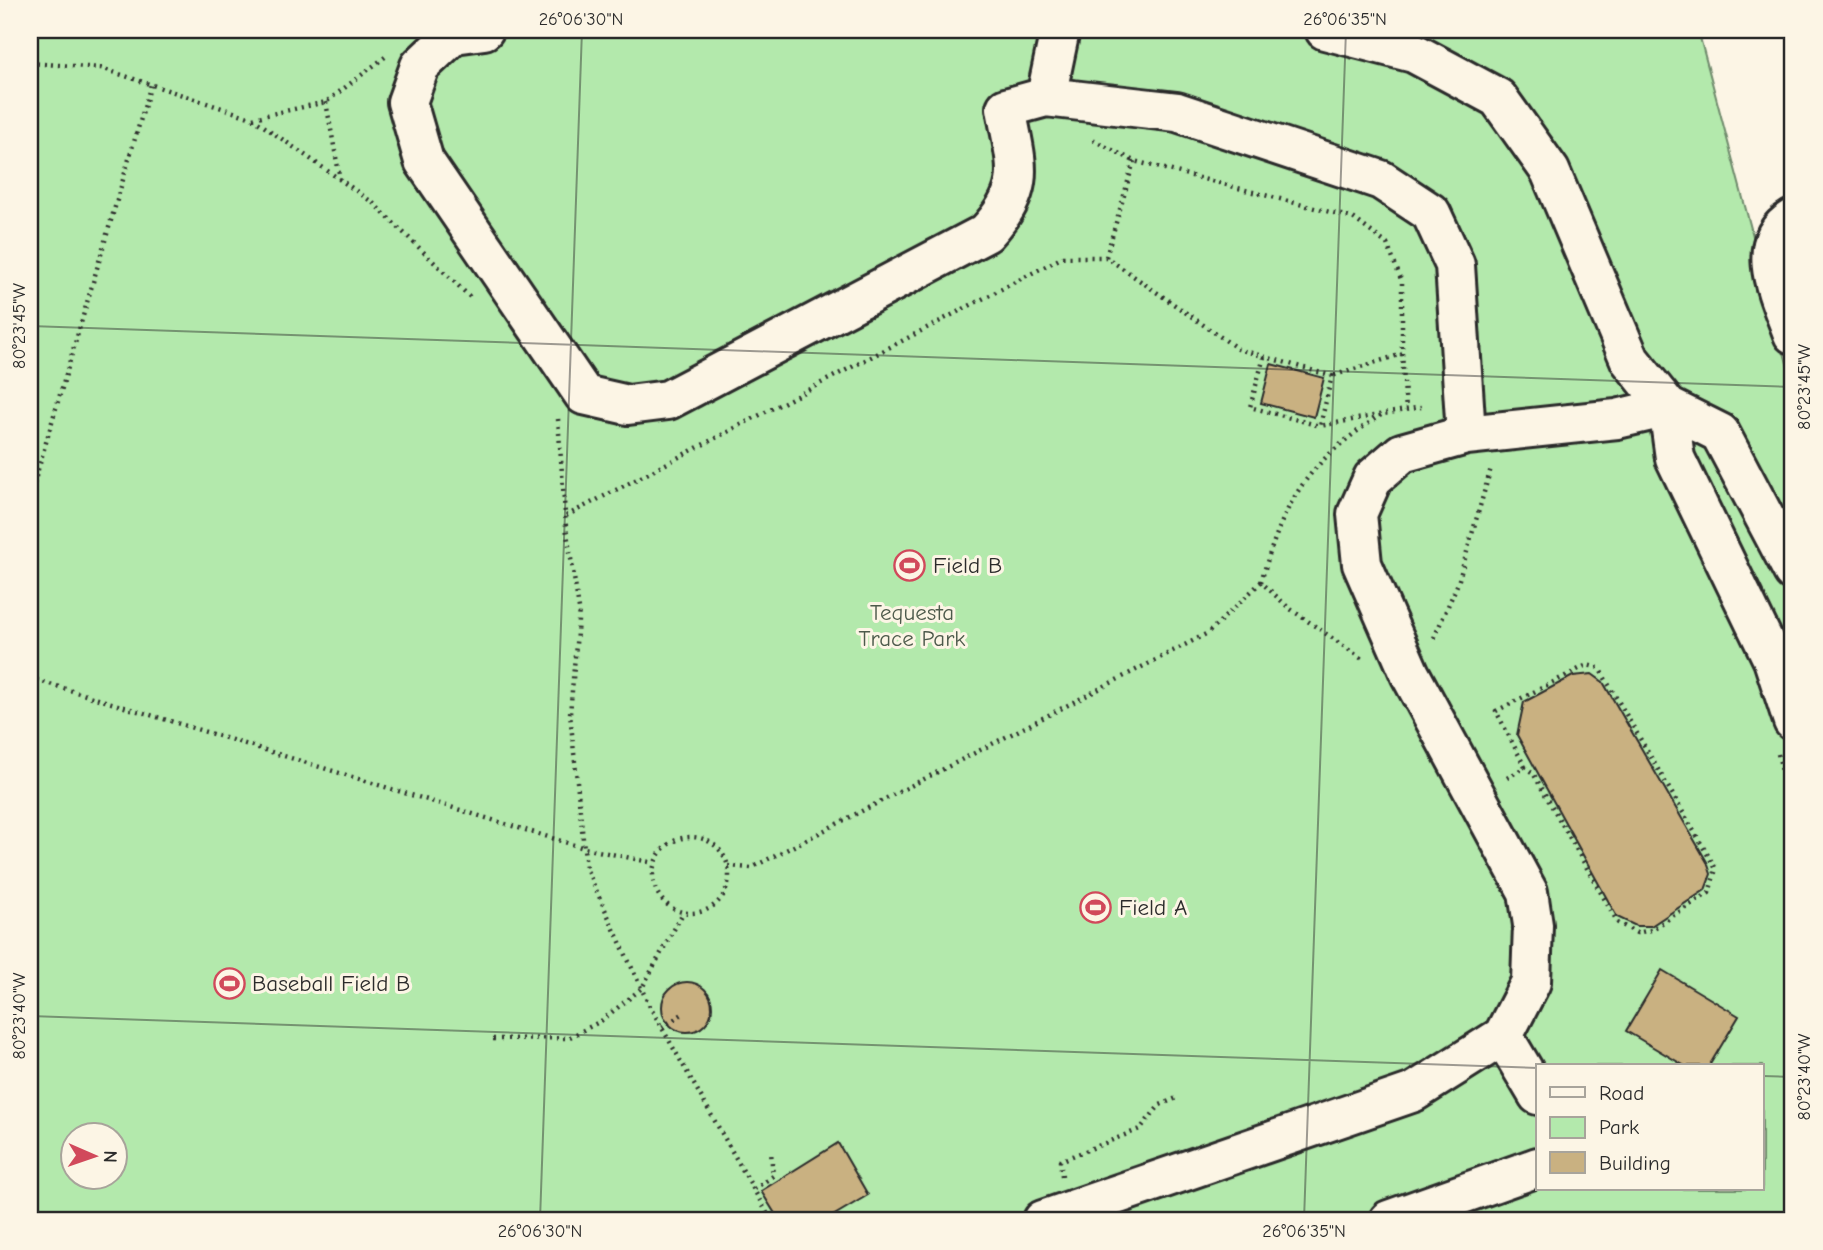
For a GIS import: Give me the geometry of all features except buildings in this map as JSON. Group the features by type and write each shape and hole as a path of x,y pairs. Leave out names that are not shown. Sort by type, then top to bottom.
{"street":[{"path":"484,30 454,34 420,66 407,102 424,161 584,396 628,405 668,400 986,233 1013,198 1017,180 1006,108 1046,97 1177,112 1381,180 1431,214 1455,265 1479,447"},
{"path":"1046,97 1060,30"},
{"path":"1325,30 1414,53 1498,97 1550,171 1630,360 1668,407 1720,433 1793,571"},
{"path":"1793,219 1786,223 1773,248 1771,271 1793,334"},
{"path":"1043,1220 1414,1091 1503,1036 1531,982 1533,925 1528,892 1409,674 1362,564 1357,514 1373,478 1402,453 1479,447 1668,407"},
{"path":"1668,407 1675,458 1783,654 1784,732"},
{"path":"1503,1036 1536,1092"},
{"path":"1389,1220 1536,1168"}],"path":[{"path":"252,118 326,102 387,55"},
{"path":"30,63 102,68 252,118 372,202 479,306"},
{"path":"30,497 152,84"},
{"path":"326,102 340,179"},
{"path":"1089,131 1091,139 1134,161 1353,218 1387,244 1402,282 1402,354 1406,410"},
{"path":"1105,257 1134,161"},
{"path":"566,516 1063,257 1105,257 1238,349 1264,357 1332,376 1402,354"},
{"path":"1264,357 1250,407 1320,426 1433,406"},
{"path":"1320,426 1332,376"},
{"path":"558,410 566,516 579,609 570,714 586,868 662,1027 771,1220"},
{"path":"728,866 751,868 1208,633 1261,582 1285,510 1322,458 1341,441 1383,414"},
{"path":"1431,645 1458,583 1479,447"},
{"path":"1261,582 1289,608 1368,663"},
{"path":"1587,665 1599,668 1716,869 1709,893 1651,930 1636,933 1618,923 1533,773 1525,767 1496,711 1587,665"},
{"path":"30,678 584,848 654,863"},
{"path":"1784,732 1793,818"},
{"path":"1503,781 1525,767"},
{"path":"692,836 715,845 728,866 730,879 719,902 696,914 683,913 661,900 655,888 654,863 669,844 692,836"},
{"path":"493,1040 568,1038 601,1021 642,988 683,913"},
{"path":"662,1027 684,1013"},
{"path":"1063,1184 1060,1161 1140,1129 1160,1104 1178,1097"},
{"path":"753,1189 773,1177 771,1152"}],"green space":[{"name":"Tequesta Trace Park","path":"30,30 1698,30 1793,386 1793,1220 30,1220"}],"place":[{"name":"Field B","path":"910,565"},
{"name":"Field A","path":"1096,907"},
{"name":"Baseball Field B","path":"229,983"}]}
